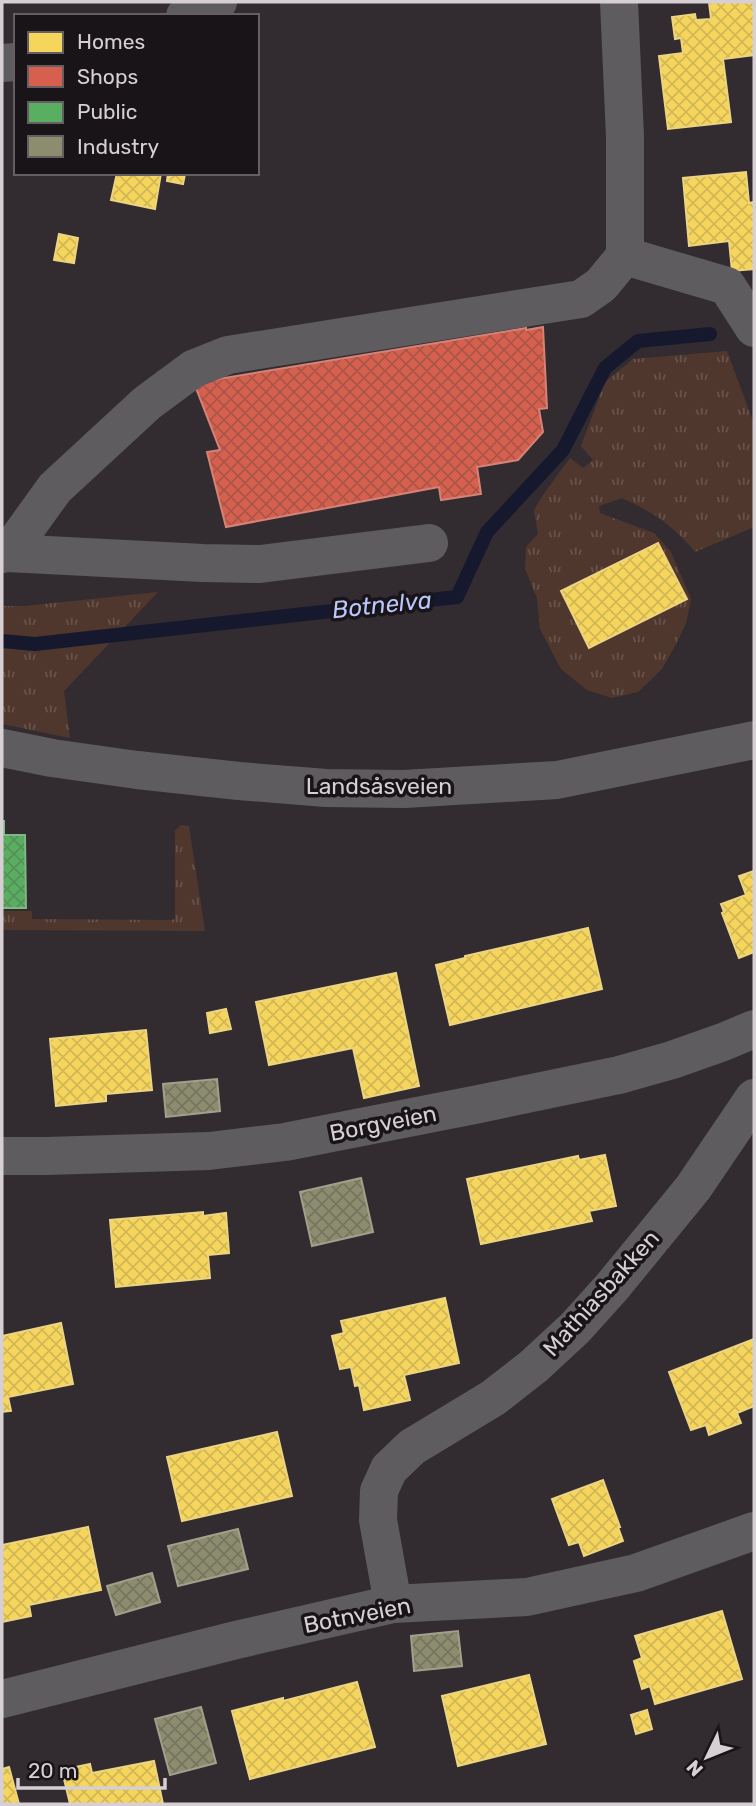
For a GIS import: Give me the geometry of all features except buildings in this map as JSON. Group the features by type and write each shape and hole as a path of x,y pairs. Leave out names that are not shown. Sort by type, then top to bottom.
{"street":[{"path":"190,14 218,2"},
{"path":"5,553 55,488 147,403 193,369 228,355 581,299 601,285 625,256 625,137 619,2"},
{"path":"625,256 727,286 754,328"},
{"path":"5,553 260,564 429,543"},
{"name":"Landsåsveien","path":"2,748 125,769 239,781 326,788 404,789 557,780 754,740"},
{"name":"Borgveien","path":"2,1156 209,1151 285,1142 619,1075 672,1060 754,1029"},
{"name":"Mathiasbakken","path":"393,1604 378,1520 380,1491 389,1469 412,1447 493,1398 534,1366 575,1328 693,1188 754,1098"},
{"name":"Botnveien","path":"2,1699 393,1604 527,1597 636,1573 754,1531"}],"green space":[{"path":"727,351 754,424 754,527 695,552 670,527 633,503 622,498 599,506 600,513 654,533 671,552 691,599 686,623 662,669 638,692 612,698 587,690 561,669 540,629 537,598 525,569 526,547 538,534 534,510 570,458 583,468 593,460 581,446 605,382 633,359"},
{"path":"158,592 64,691 70,738 2,724 2,606"},
{"path":"181,825 189,826 205,931 2,930 2,911 32,911 32,919 172,920 175,918 175,830"}],"waterway":[{"name":"Botnelva","path":"2,641 35,644 457,597 487,532 563,450 605,368 638,341 710,334"}]}
